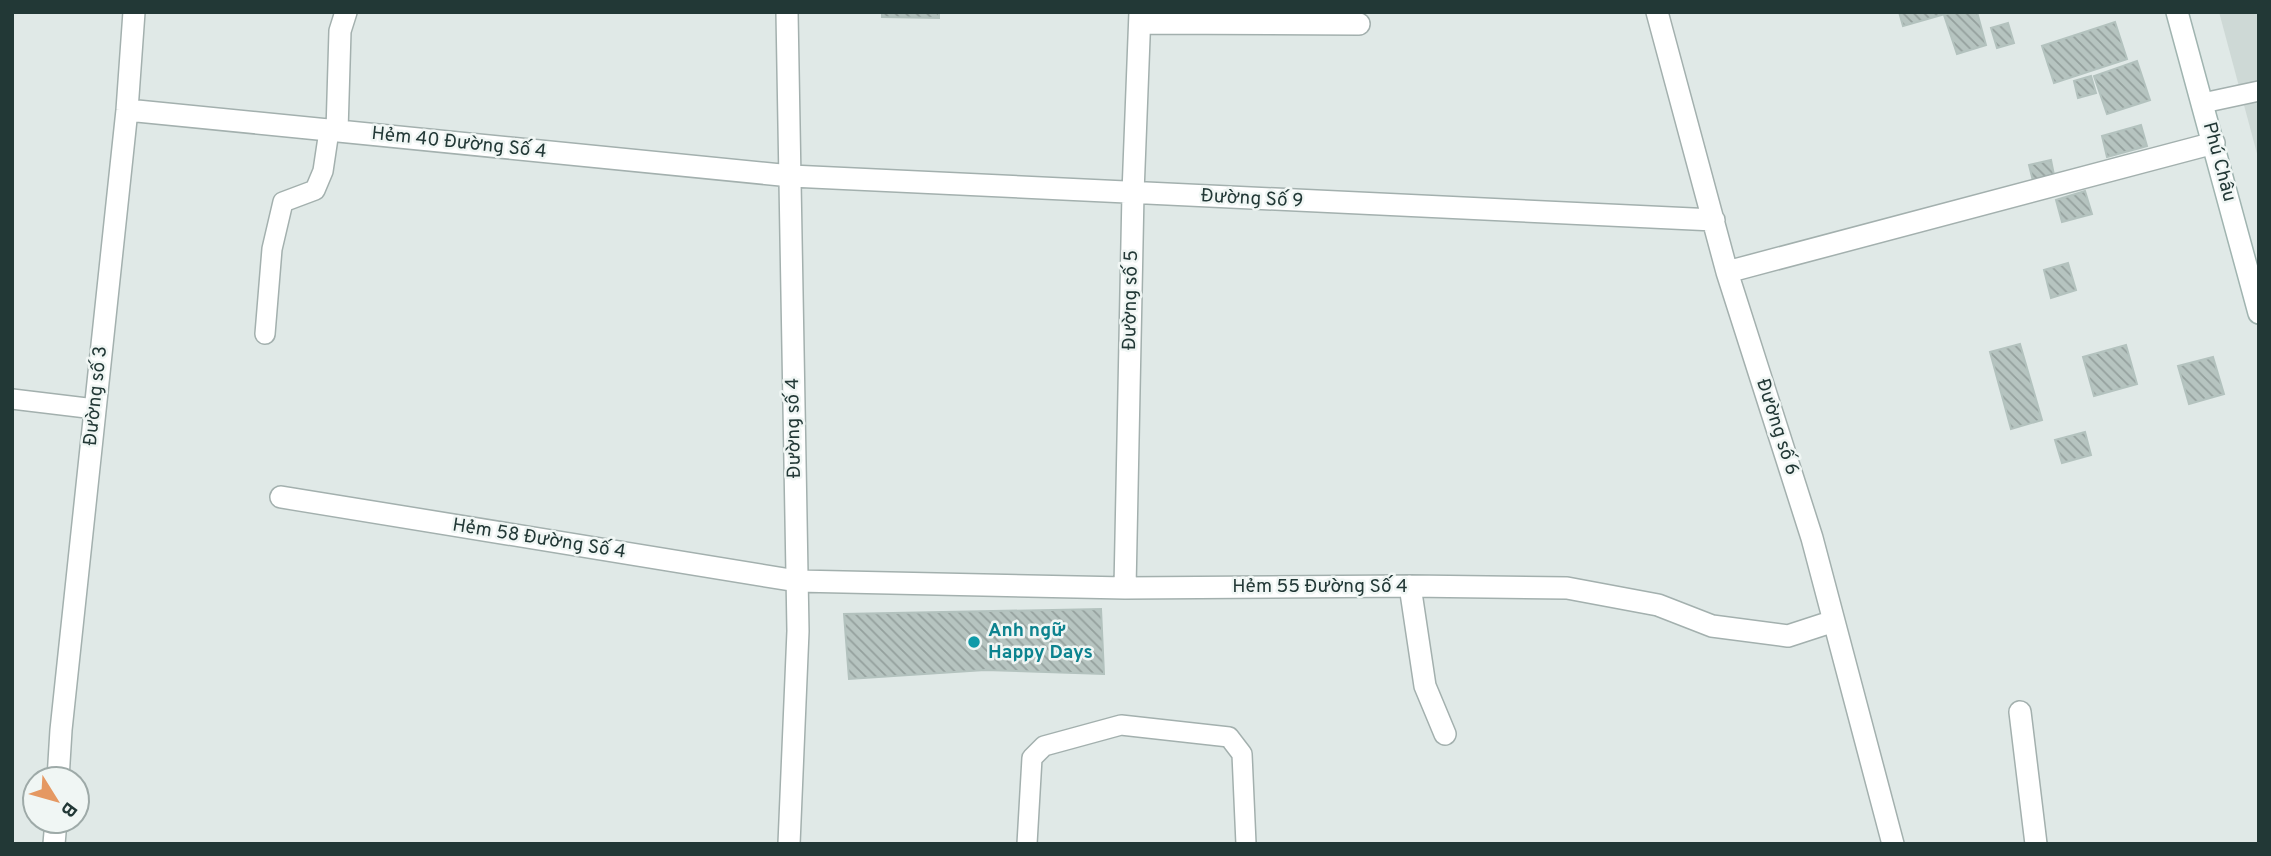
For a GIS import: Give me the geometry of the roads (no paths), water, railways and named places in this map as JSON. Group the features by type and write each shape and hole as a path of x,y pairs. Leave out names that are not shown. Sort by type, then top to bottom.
{"street":[{"name":"Đường số 3","path":"59,765 127,110 134,12"},
{"path":"333,131 340,31 346,12"},
{"name":"Đường số 4","path":"788,12 798,631 789,844"},
{"name":"Đường số 6","path":"1657,12 1727,272 1812,538 1893,844"},
{"name":"Phú Châu","path":"2177,12 2259,313"},
{"path":"1140,18 1359,24"},
{"name":"Đường số 5","path":"1125,588 1133,193 1140,18"},
{"name":"Hẻm 40 Đường Số 4","path":"127,110 790,176"},
{"path":"1727,272 2214,144"},
{"name":"Đường Số 9","path":"790,176 1714,220"},
{"name":"Hẻm 58 Đường Số 4","path":"281,497 797,581"},
{"name":"Hẻm 55 Đường Số 4","path":"797,581 1125,588 1567,588 1658,605 1712,626 1788,636 1834,621"},
{"path":"1410,586 1425,686 1445,734"},
{"path":"2020,712 2036,844"}],"lane":[{"path":"2203,103 2259,91"},
{"path":"265,334 272,249 283,202 315,190 323,172 333,131"},
{"path":"12,398 95,409"},
{"path":"1027,844 1032,758 1045,746 1121,725 1229,737 1242,754 1246,844"}],"place":[{"name":"Anh ngữ Happy Days","path":"974,642"}]}
